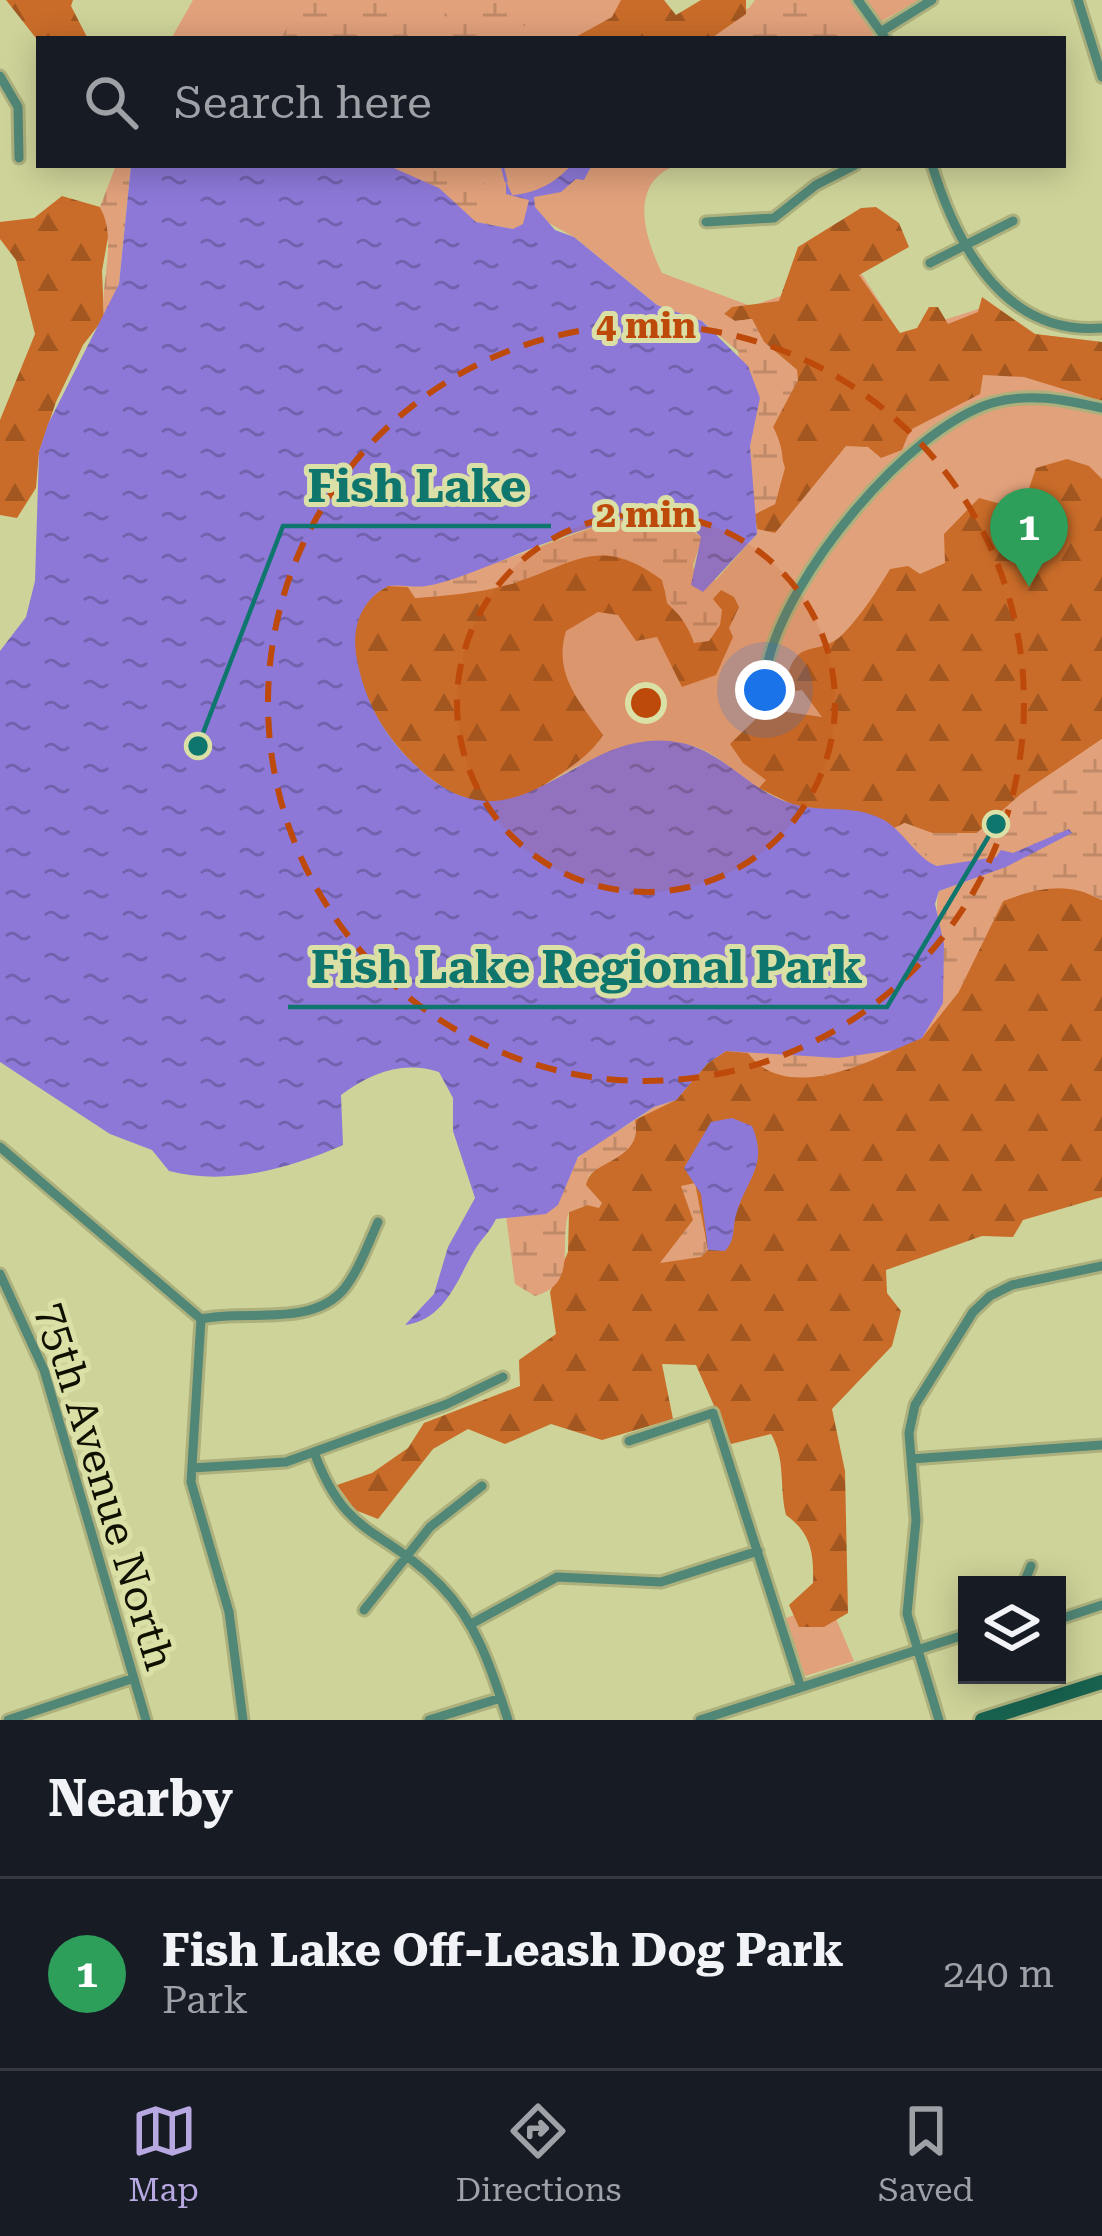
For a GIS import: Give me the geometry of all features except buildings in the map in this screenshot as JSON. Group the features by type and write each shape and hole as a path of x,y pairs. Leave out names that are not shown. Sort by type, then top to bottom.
{"street":[{"path":"858,0 884,35 932,0"},
{"path":"1078,0 1102,77"},
{"path":"0,76 17,107 19,158"},
{"path":"706,222 774,218 816,185 849,168"},
{"path":"933,168 963,244 983,275 1030,315 1061,327 1102,328"},
{"path":"930,263 1013,221"},
{"path":"768,662 776,626 848,521 890,475 950,423 1013,398 1043,397 1102,408"},
{"path":"1,1151 201,1319 325,1305 345,1288 379,1222"},
{"path":"939,1720 907,1614 916,1520 911,1459 915,1405 981,1303 1012,1285 1102,1266"},
{"name":"75th Avenue North","path":"0,1274 44,1370 146,1720"},
{"path":"201,1319 193,1502 229,1612 243,1720"},
{"path":"192,1468 254,1467 314,1452 503,1377"},
{"path":"629,1441 713,1413 800,1685"},
{"path":"911,1459 1102,1445"},
{"path":"314,1452 344,1514 443,1587 471,1624 508,1720"},
{"path":"364,1610 430,1527 482,1486"},
{"path":"471,1624 556,1577 661,1582 758,1551"},
{"path":"1027,1576 1031,1566"},
{"path":"1066,1617 1102,1605"},
{"path":"700,1720 958,1637"},
{"path":"8,1720 131,1678"},
{"path":"982,1720 1102,1682"},
{"path":"428,1720 501,1697"}],"green space":[{"path":"6,0 73,0 71,6 86,36 36,38"},
{"path":"193,0 656,0 671,36 173,36"},
{"path":"300,0 415,1 408,36 282,36"},
{"path":"439,0 520,0 528,15 525,26 452,36"},
{"path":"621,0 664,0 676,15 701,0 746,0 746,14 714,36 577,36 612,17"},
{"path":"755,0 919,0 870,28 874,36 682,36 749,8"},
{"path":"763,0 823,0 852,36 715,36 751,16"},
{"path":"115,168 131,168 119,284 104,318 108,233 100,207"},
{"path":"392,168 671,168 651,185 644,213 662,273 751,306 859,270 900,334 991,305 1035,334 1102,342 1102,1191 605,1332 617,1133 654,1107 676,1100 708,1063 726,1051 820,1053 945,963 974,878 996,867 940,866 904,855 761,789 699,748 677,743 654,742 608,753 525,797 357,621 365,604 388,586 456,577 605,523 716,580 757,534 738,351 702,321 657,305 574,237 545,221 513,229 476,222"},
{"path":"394,168 476,168 484,184 489,225 468,218 439,188"},
{"path":"62,196 100,207 110,226 102,271 104,318 83,345 56,402 39,452 36,488 17,518 0,515 0,420 35,334 16,260 0,239 0,222 34,218"},
{"path":"876,207 899,223 909,247 859,275 900,333 917,328 929,307 938,307 948,324 978,312 982,297 1035,334 1102,342 1102,401 1024,377 983,375 980,394 910,430 902,450 881,458 868,447 846,446 775,533 757,529 755,514 775,504 785,468 773,427 797,370 764,342 752,319 735,321 724,314 732,307 779,301 798,247 861,208"},
{"path":"724,314 735,321 752,319 764,342 797,370 798,380 773,427 783,465 775,504 755,514 750,446 759,418 756,383 738,351 709,327 709,319"},
{"path":"1067,459 1089,466 1102,479 1102,739 1021,794 977,833 932,833 905,823 894,828 884,820 794,805 759,788 766,780 743,763 730,744 766,709 822,717 802,690 789,692 785,687 795,659 844,633 890,569 908,566 920,574 945,563 944,534 979,498 1009,506 1028,526 1026,497 1036,468"},
{"path":"639,514 683,523 702,538 693,565 696,590 722,610 720,625 709,641 694,643 662,580 620,558 585,557 507,585 462,594 415,598 408,587 456,577"},
{"path":"589,553 628,560 663,580 667,603 688,624 722,610 713,599 721,590 734,597 739,607 729,628 733,637 716,675 682,687 657,637 636,641 618,615 598,612 566,631 563,646 571,686 603,735 593,748 539,789 507,803 472,801 437,783 405,754 378,719 360,680 354,643 362,610 388,586 408,587 416,598 512,584"},
{"path":"1102,739 1102,900 1077,890 1053,888 1003,901 958,993 952,995 944,988 939,891 1006,867 1036,845 937,866 897,828 904,823 932,833 977,833 1021,794"},
{"path":"1038,888 1075,888 1102,900 1102,1197 1023,1220 1013,1237 982,1236 886,1270 887,1293 901,1311 892,1346 832,1409 845,1471 848,1613 824,1627 799,1627 789,1605 813,1583 813,1562 806,1537 786,1515 776,1444 771,1434 731,1444 696,1365 662,1364 673,1419 602,1440 551,1424 505,1444 468,1429 433,1449 378,1519 355,1510 337,1485 372,1473 408,1448 424,1423 520,1386 519,1360 556,1334 550,1292 568,1252 569,1212 587,1205 593,1196 585,1185 591,1174 632,1143 635,1120 676,1100 708,1063 726,1051 748,1053 775,1073 824,1076 922,1038 958,993 1003,901"},
{"path":"894,1050 839,1072 798,1078 762,1067 748,1053 838,1058"},
{"path":"635,1120 629,1148 589,1175 586,1185 602,1203 599,1208 587,1205 569,1212 557,1282 535,1296 515,1284 506,1216 528,1216 551,1208 578,1158"},
{"path":"695,1183 708,1250 701,1257 660,1263 693,1220 681,1186"},
{"path":"829,1602 854,1661 805,1676 786,1618"}],"water":[{"path":"131,168 394,168 439,188 476,222 513,229 523,224 529,200 506,194 506,181 512,195 521,194 545,186 568,168 590,168 584,180 576,179 561,192 534,197 535,207 555,230 574,237 657,305 702,321 748,366 760,398 750,446 757,534 703,592 691,585 701,537 677,521 645,517 569,534 426,586 388,586 365,606 358,624 355,644 369,701 415,765 452,792 486,801 517,796 610,751 644,741 697,748 778,799 882,819 937,866 996,857 1001,850 1013,853 1069,829 1072,833 1006,867 939,891 935,904 944,944 943,1003 922,1038 894,1050 838,1058 726,1051 708,1063 676,1100 654,1107 578,1157 558,1205 546,1214 496,1219 440,1307 419,1322 405,1325 434,1294 448,1247 475,1198 453,1131 453,1098 439,1072 413,1067 387,1071 341,1095 343,1145 279,1168 213,1177 169,1171 152,1150 110,1134 0,1062 0,651 26,617 35,581 39,452 48,424 119,284"},
{"path":"732,1118 752,1126 757,1162 728,1247 708,1250 701,1194 684,1168 711,1122"}],"waterway":[{"path":"503,168 506,181"}],"place":[{"name":"Fish Lake Off-Leash Dog Park","path":"1029,587"},
{"name":"Fish Lake","path":"198,746"},
{"name":"Fish Lake Regional Park","path":"996,824"}]}
